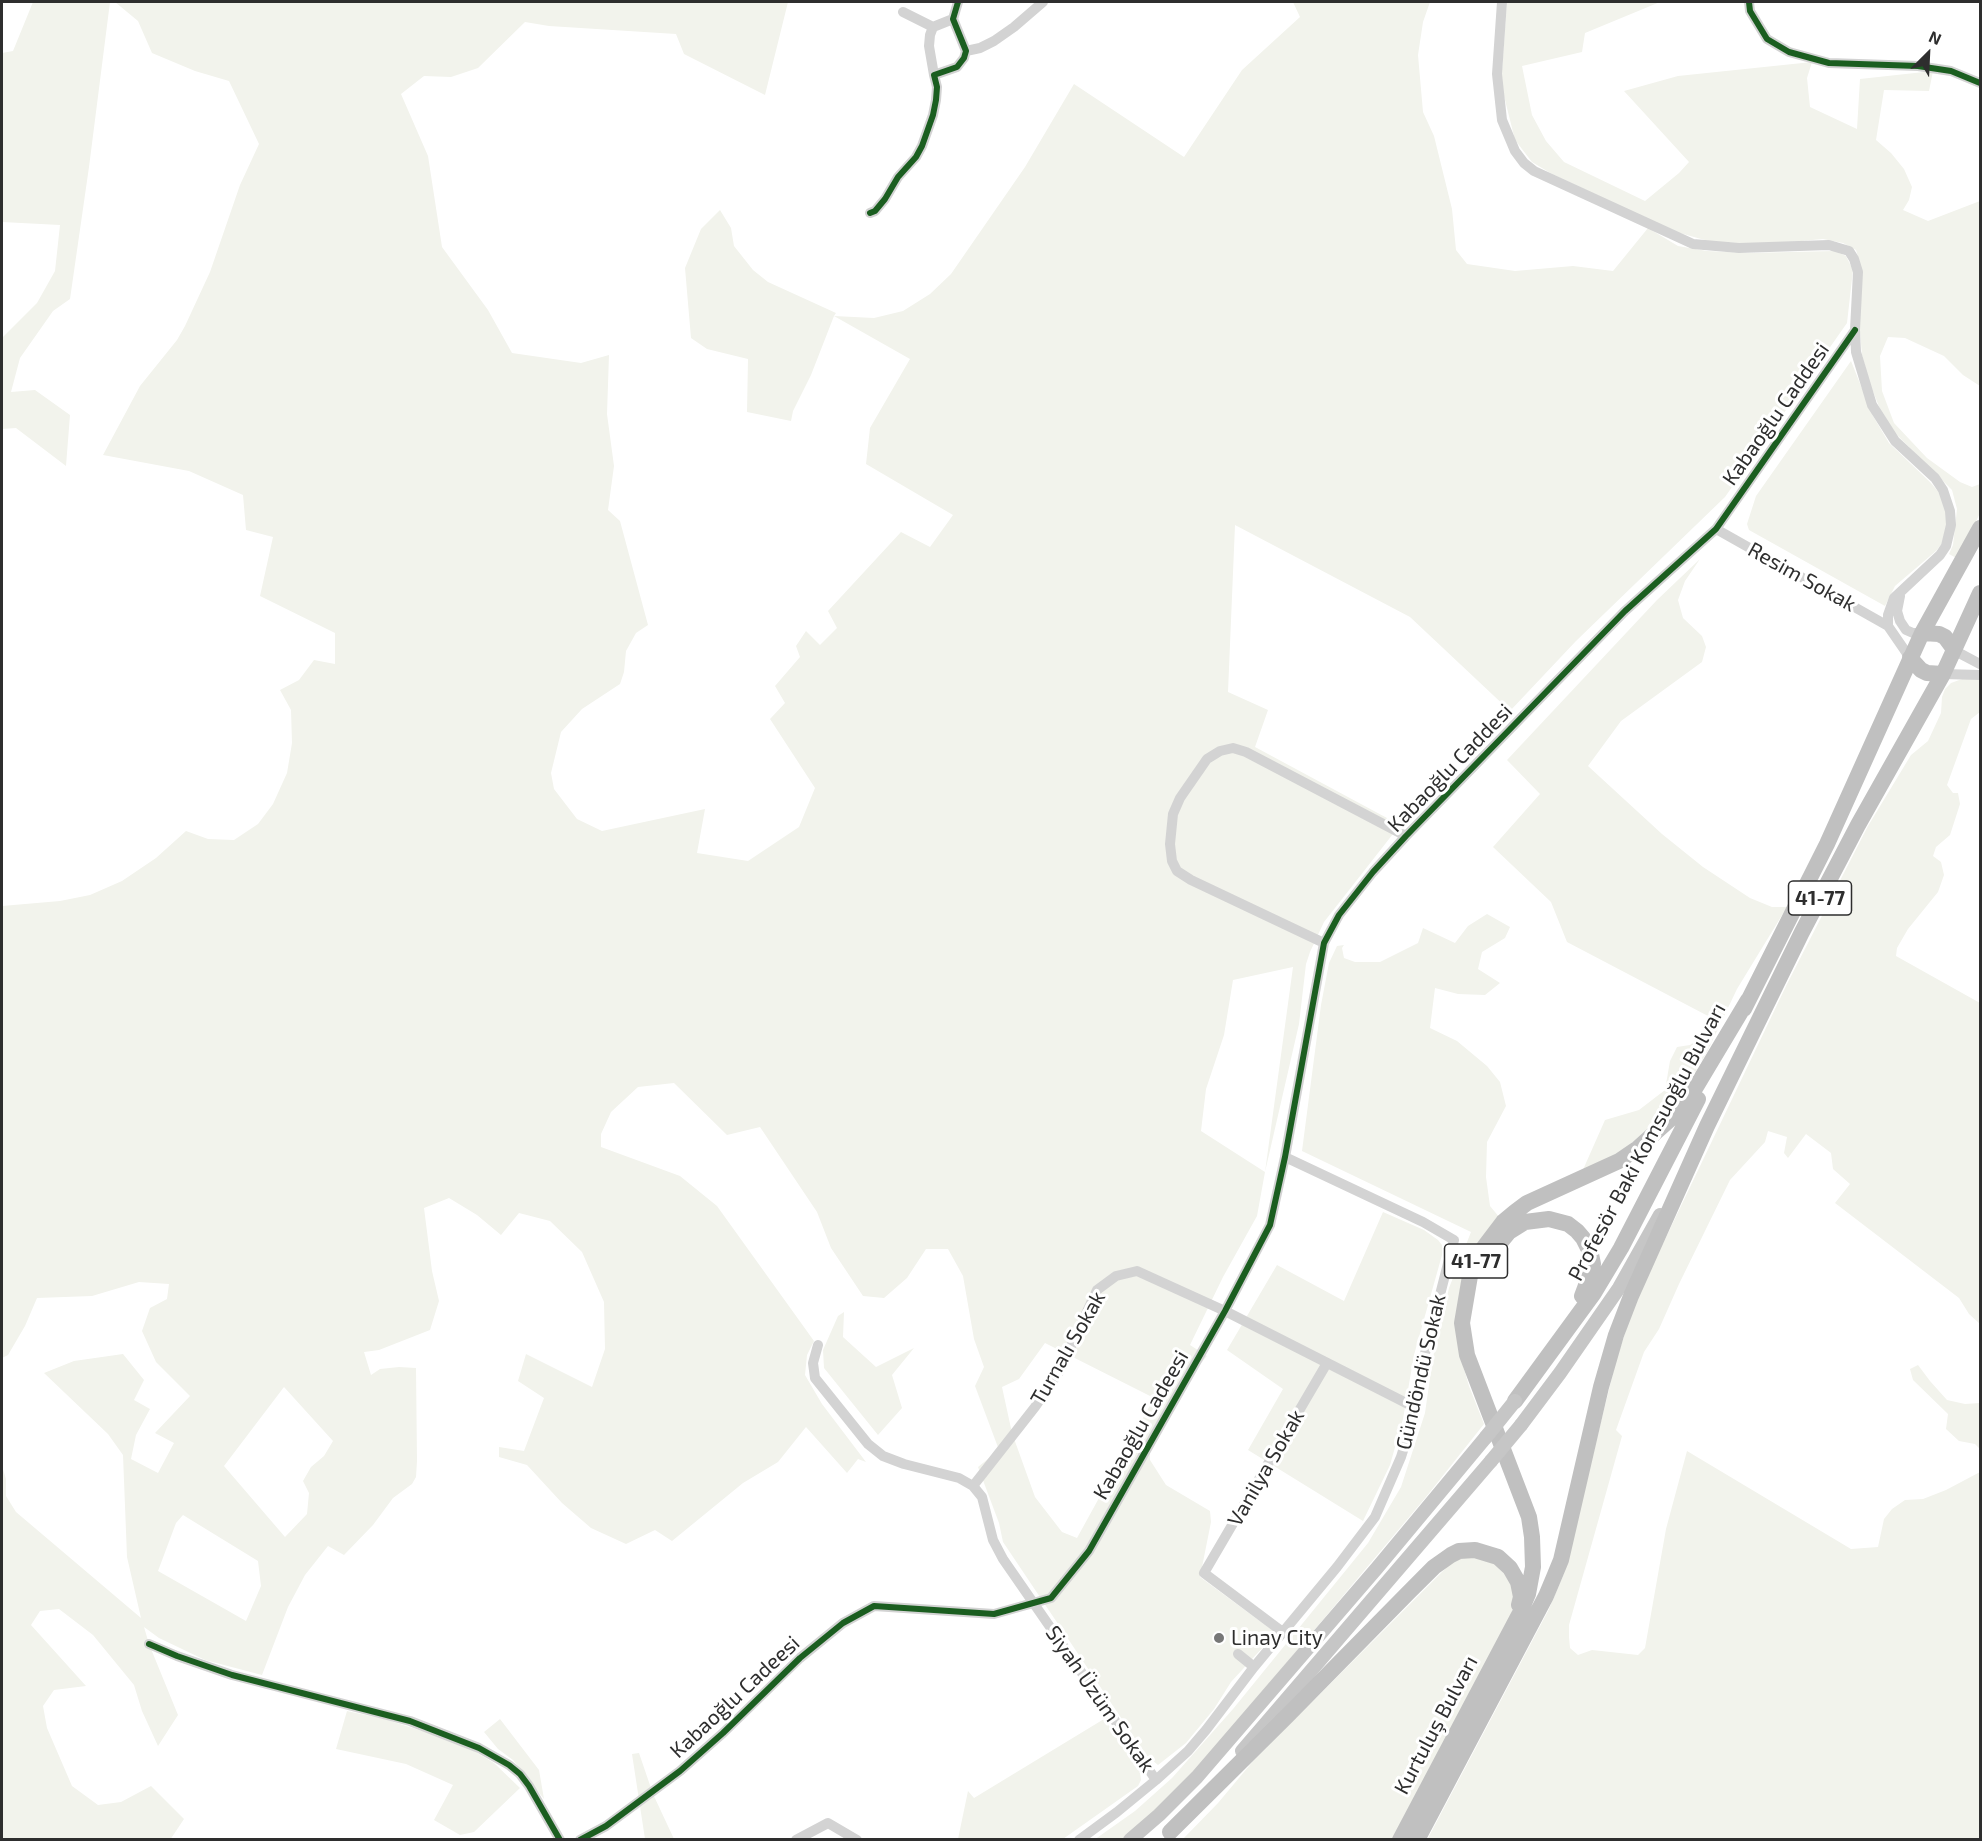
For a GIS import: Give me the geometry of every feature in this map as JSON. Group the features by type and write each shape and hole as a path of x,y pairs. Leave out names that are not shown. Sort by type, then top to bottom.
{"highway":[{"path":"1980,528 1910,658 1921,670 1943,674 1980,593"},
{"path":"1922,633 1939,633 1950,641 1953,648"},
{"name":"Profesör Baki Komsuoğlu Bulvarı","path":"1515,1401 1594,1293 1621,1248 1827,844 1910,658"},
{"name":"Profesör Baki Komsuoğlu Bulvarı","path":"1707,1126 1826,885 1943,674"},
{"name":"41-77","path":"1517,1635 1533,1567 1532,1537 1529,1517 1522,1496 1467,1355 1462,1323 1470,1275 1488,1241 1503,1222 1515,1212 1527,1203 1620,1161 1676,1114 1687,1102 1748,1000"},
{"name":"41-77","path":"1517,1635 1546,1596 1561,1560 1601,1387 1620,1324 1707,1126"},
{"path":"1515,1401 1585,1292 1593,1264 1583,1238 1568,1224 1550,1219 1525,1222 1502,1239 1482,1272 1476,1290 1473,1312 1473,1333 1480,1364 1542,1524 1544,1550 1539,1597 1517,1635"},
{"path":"1166,1836 1414,1587 1451,1554 1467,1550 1483,1551 1498,1557 1515,1575 1521,1589 1517,1635"},
{"name":"Kurtuluş Bulvarı","path":"1400,1839 1517,1635"},
{"name":"Kurtuluş Bulvarı","path":"1417,1839 1517,1635"}],"main road":[{"name":"Profesör Baki Komsuoğlu Bulvarı","path":"1166,1836 1221,1776 1521,1425 1619,1288 1707,1126"},
{"name":"Profesör Baki Komsuoğlu Bulvarı","path":"1130,1839 1159,1815 1197,1777 1377,1568 1515,1401"}],"street":[{"path":"934,75 957,67 962,63 966,51 953,18 958,2"},
{"path":"966,51 980,48 994,41 1043,2"},
{"name":"Kabaoğlu Caddesi","path":"1225,1311 1270,1225 1286,1157 1324,943 1339,915 1406,836 1471,772 1625,611 1716,529 1855,330 1858,272 1849,251 1829,245 1739,248 1693,244 1549,178 1524,163 1508,137 1499,105 1497,74 1502,2"},
{"path":"1749,2 1750,11 1767,39 1789,52 1828,63 1918,66 1951,71 1980,83"},
{"path":"903,12 933,27"},
{"path":"933,27 953,18"},
{"path":"870,213 875,211 885,199 898,177 916,157 933,115 937,87 929,46 933,27"},
{"path":"1855,330 1856,352 1872,405 1895,441 1935,478 1948,500 1950,511 1951,525 1946,546 1940,555 1904,587 1890,605 1888,626 1910,658"},
{"name":"Resim Sokak","path":"1716,529 1888,626"},
{"path":"1904,587 1898,601 1897,611 1900,621 1906,630 1922,633"},
{"path":"1953,648 1980,664"},
{"path":"1943,674 1980,675"},
{"path":"1324,943 1191,880 1178,871 1172,861 1170,844 1173,814 1180,798 1207,759 1220,751 1233,748 1246,752 1406,836"},
{"name":"Gündöndü Sokak","path":"1156,1780 1188,1751 1206,1730 1375,1517 1401,1457 1433,1318 1454,1240 1423,1222 1286,1157"},
{"name":"Turnalı Sokak","path":"973,1486 1035,1407 1059,1372 1097,1290 1116,1276 1137,1272 1225,1311 1414,1407"},
{"name":"Kabaoğlu Cadeesi","path":"580,1839 606,1826 680,1771 723,1733 800,1658 843,1623 874,1605 994,1614 1051,1598 1089,1551 1225,1311"},
{"path":"818,1345 813,1363 815,1378 868,1444 883,1456 904,1464 959,1478 973,1486"},
{"name":"Vanilya Sokak","path":"1284,1633 1204,1573 1327,1363"},
{"name":"Siyah Üzüm Sokak","path":"973,1486 982,1497 993,1540 1003,1559 1156,1780 1079,1839"},
{"path":"149,1644 232,1675 410,1721 479,1748 520,1774 560,1839"},
{"path":"1238,1654 1254,1667"},
{"path":"796,1839 828,1823 857,1839"}],"shaded area":[{"path":"33,2 110,2 70,299 53,311 20,358 11,392 35,390 70,415 66,466 16,428 2,429 2,338 37,303 55,271 60,225 2,222 2,53 13,51"},
{"path":"115,2 788,2 765,95 684,54 676,34 549,26 525,22 478,68 451,77 424,76 401,94 428,156 442,247 488,310 512,353 581,363 609,355 607,414 614,466 608,510 620,521 648,625 636,633 626,651 620,684 582,709 561,732 551,773 554,789 577,819 602,831 705,809 697,853 748,861 799,827 815,788 770,719 785,703 775,686 800,657 796,646 806,631 820,645 837,628 828,611 901,532 930,547 953,515 866,464 870,428 910,359 834,316 874,318 903,311 930,294 951,274 1025,167 1074,84 1184,157 1242,70 1300,17 1293,2 1430,2 1423,22 1418,55 1423,112 1434,136 1452,209 1456,250 1467,264 1515,271 1573,266 1613,271 1648,228 1678,246 1707,251 1747,253 1835,251 1846,256 1853,270 1847,323 1725,497 1576,641 1510,711 1410,617 1235,525 1228,692 1268,710 1255,747 1400,825 1324,922 1310,952 1306,964 1299,1024 1257,1216 1223,1277 1190,1345 1207,1356 1166,1405 1150,1439 1150,1460 1166,1485 1210,1511 1211,1522 1200,1577 1276,1633 1231,1682 1214,1709 1186,1743 1158,1765 1146,1755 1003,1542 999,1523 978,1467 999,1450 975,1386 984,1367 974,1339 963,1276 948,1249 926,1249 907,1278 884,1298 863,1296 831,1248 817,1212 760,1127 727,1135 674,1083 638,1087 611,1112 601,1134 601,1147 680,1176 717,1206 814,1341 807,1355 805,1375 822,1404 866,1462 858,1459 847,1473 806,1427 778,1462 743,1483 672,1541 655,1530 626,1544 591,1528 562,1503 527,1465 499,1457 499,1447 524,1451 544,1398 518,1381 526,1354 592,1387 605,1349 604,1302 582,1252 550,1221 519,1213 501,1235 477,1215 449,1198 424,1208 432,1271 439,1301 430,1330 379,1350 364,1352 371,1375 380,1369 416,1368 417,1461 416,1477 412,1484 393,1498 373,1525 344,1555 328,1546 305,1575 288,1607 262,1675 205,1660 159,1638 144,1627 178,1715 158,1746 142,1711 134,1685 93,1635 59,1609 40,1611 31,1625 86,1686 54,1690 43,1706 47,1728 72,1786 98,1805 121,1802 151,1786 184,1819 170,1840 2,1839 2,1466 6,1479 6,1496 16,1512 141,1618 127,1557 123,1455 108,1434 44,1373 74,1361 123,1354 144,1380 134,1400 150,1409 136,1435 131,1459 158,1473 174,1443 155,1433 190,1396 156,1362 142,1331 150,1308 167,1299 169,1284 139,1282 92,1296 37,1298 25,1326 8,1355 2,1358 2,906 60,901 90,895 122,881 156,858 186,831 208,839 234,840 258,824 273,804 287,773 292,743 291,710 280,690 299,680 314,660 335,664 335,633 260,596 273,537 246,530 243,495 189,471 103,455 140,386 177,340 185,326 210,272 240,185 259,144 229,81 195,71 152,53 138,21","holes":["1293,967 1265,1172 1201,1131 1206,1089 1224,1035 1233,980","1045,1343 1154,1398 1077,1538 1062,1532 1035,1497 1012,1433 1002,1387 1019,1379","284,1387 333,1441 324,1456 311,1467 303,1481 309,1493 307,1514 285,1537 224,1466","183,1515 258,1561 261,1586 246,1621 158,1571 176,1523"]},
{"path":"1507,2 1660,2 1585,33 1582,52 1522,66 1532,115 1546,141 1564,162 1645,201 1689,162 1624,91 1678,76 1812,62 1807,78 1810,107 1857,129 1860,79 1933,71 1929,91 1884,90 1876,140 1904,169 1912,187 1909,200 1903,210 1928,221 1980,201 1980,386 1963,375 1944,356 1905,338 1888,337 1880,356 1882,391 1894,423 1927,458 1960,482 1972,487 1980,484 1980,513 1958,559 1949,554 1953,545 1957,509 1952,490 1895,433 1880,409 1870,384 1862,355 1860,263 1856,250 1843,243 1823,239 1768,244 1712,242 1676,232 1552,174 1532,162 1515,140 1501,84"},
{"path":"720,210 731,228 734,246 753,270 768,282 836,313 811,375 793,411 791,421 747,412 748,359 707,349 691,338 685,268 701,229"},
{"path":"1851,361 1873,416 1889,443 1930,482 1941,495 1946,508 1947,527 1943,542 1936,551 1895,586 1885,606 1749,530 1747,524 1756,496"},
{"path":"1700,559 1685,581 1678,600 1683,618 1702,636 1706,647 1702,662 1621,721 1588,766 1662,834 1703,867 1750,898 1772,907 1787,907 1737,989 1707,1052 1680,1098 1663,1117 1618,1154 1582,1172 1605,1120 1639,1110 1665,1090 1670,1061 1677,1047 1690,1045 1708,1031 1708,1016 1567,942 1551,902 1493,847 1540,794 1507,760 1657,600"},
{"path":"1962,679 1980,679 1980,712 1971,719 1947,785 1953,793 1958,793 1960,804 1950,835 1936,847 1933,856 1941,862 1944,875 1938,892 1908,929 1897,948 1896,956 1980,1003 1980,1324 1969,1314 1959,1298 1835,1203 1850,1184 1833,1169 1831,1153 1806,1134 1788,1158 1784,1153 1787,1137 1768,1131 1765,1142 1730,1180 1659,1329 1644,1352 1616,1430 1622,1436 1569,1625 1569,1637 1570,1648 1578,1655 1592,1650 1638,1655 1645,1648 1666,1529 1687,1451 1851,1549 1878,1547 1884,1519 1892,1509 1905,1500 1923,1499 1980,1472 1980,1839 1427,1840 1548,1611 1563,1576 1616,1361 1630,1318 1648,1275 1787,984 1868,826 1911,755 1928,741 1941,713 1945,689 1951,683"},
{"path":"1487,914 1510,927 1505,938 1482,952 1478,969 1500,983 1485,995 1458,994 1435,988 1430,1028 1457,1041 1487,1066 1500,1082 1506,1106 1487,1142 1486,1177 1490,1206 1500,1218 1483,1237 1460,1355 1484,1424 1426,1497 1201,1765 1148,1819 1122,1839 1094,1840 1135,1811 1172,1778 1233,1709 1368,1543 1401,1487 1425,1413 1433,1357 1449,1288 1471,1232 1302,1151 1321,1005 1329,963 1337,946 1344,945 1342,948 1344,958 1355,962 1380,962 1418,943 1423,928 1455,943 1468,926"},
{"path":"1383,1212 1424,1230 1438,1240 1442,1245 1442,1255 1414,1355 1403,1419 1390,1465 1363,1521 1248,1450 1283,1389 1227,1350 1277,1265 1344,1301"},
{"path":"844,1312 843,1337 876,1367 914,1348 892,1375 902,1408 878,1435 824,1368 823,1350 838,1316"},
{"path":"1918,1365 1947,1400 1965,1404 1980,1403 1980,1449 1975,1444 1959,1441 1946,1429 1948,1414 1913,1380 1910,1369"},
{"path":"1476,1556 1504,1568 1516,1598 1510,1618 1393,1839 1182,1840 1218,1803 1254,1760 1448,1566 1462,1557"},
{"path":"347,1711 384,1719 438,1736 474,1751 494,1763 520,1788 474,1832 460,1835 434,1820 453,1785 406,1764 336,1749"},
{"path":"500,1719 539,1770 544,1799 513,1760 498,1749 484,1732"},
{"path":"1104,1719 1134,1760 1140,1772 1141,1780 1138,1786 1063,1839 958,1839 968,1791 974,1798"},
{"path":"639,1753 653,1794 674,1839 645,1839 632,1754"}],"cycle path":[{"path":"870,213 875,211 885,199 898,177 916,157 922,146 936,100 937,87 934,75 957,67 964,58 966,51 953,19 958,2"},
{"path":"1749,2 1750,11 1767,39 1789,52 1829,63 1918,66 1951,71 1980,83"},
{"path":"580,1840 606,1826 680,1771 723,1733 800,1658 843,1623 874,1606 994,1614 1051,1598 1089,1551 1225,1311 1270,1225 1285,1157 1324,943 1339,915 1373,872 1406,836 1625,611 1716,529 1855,330"},
{"path":"149,1644 232,1675 410,1721 479,1748 520,1774 560,1840"}],"place":[{"name":"Linay City","path":"1219,1638"}]}
